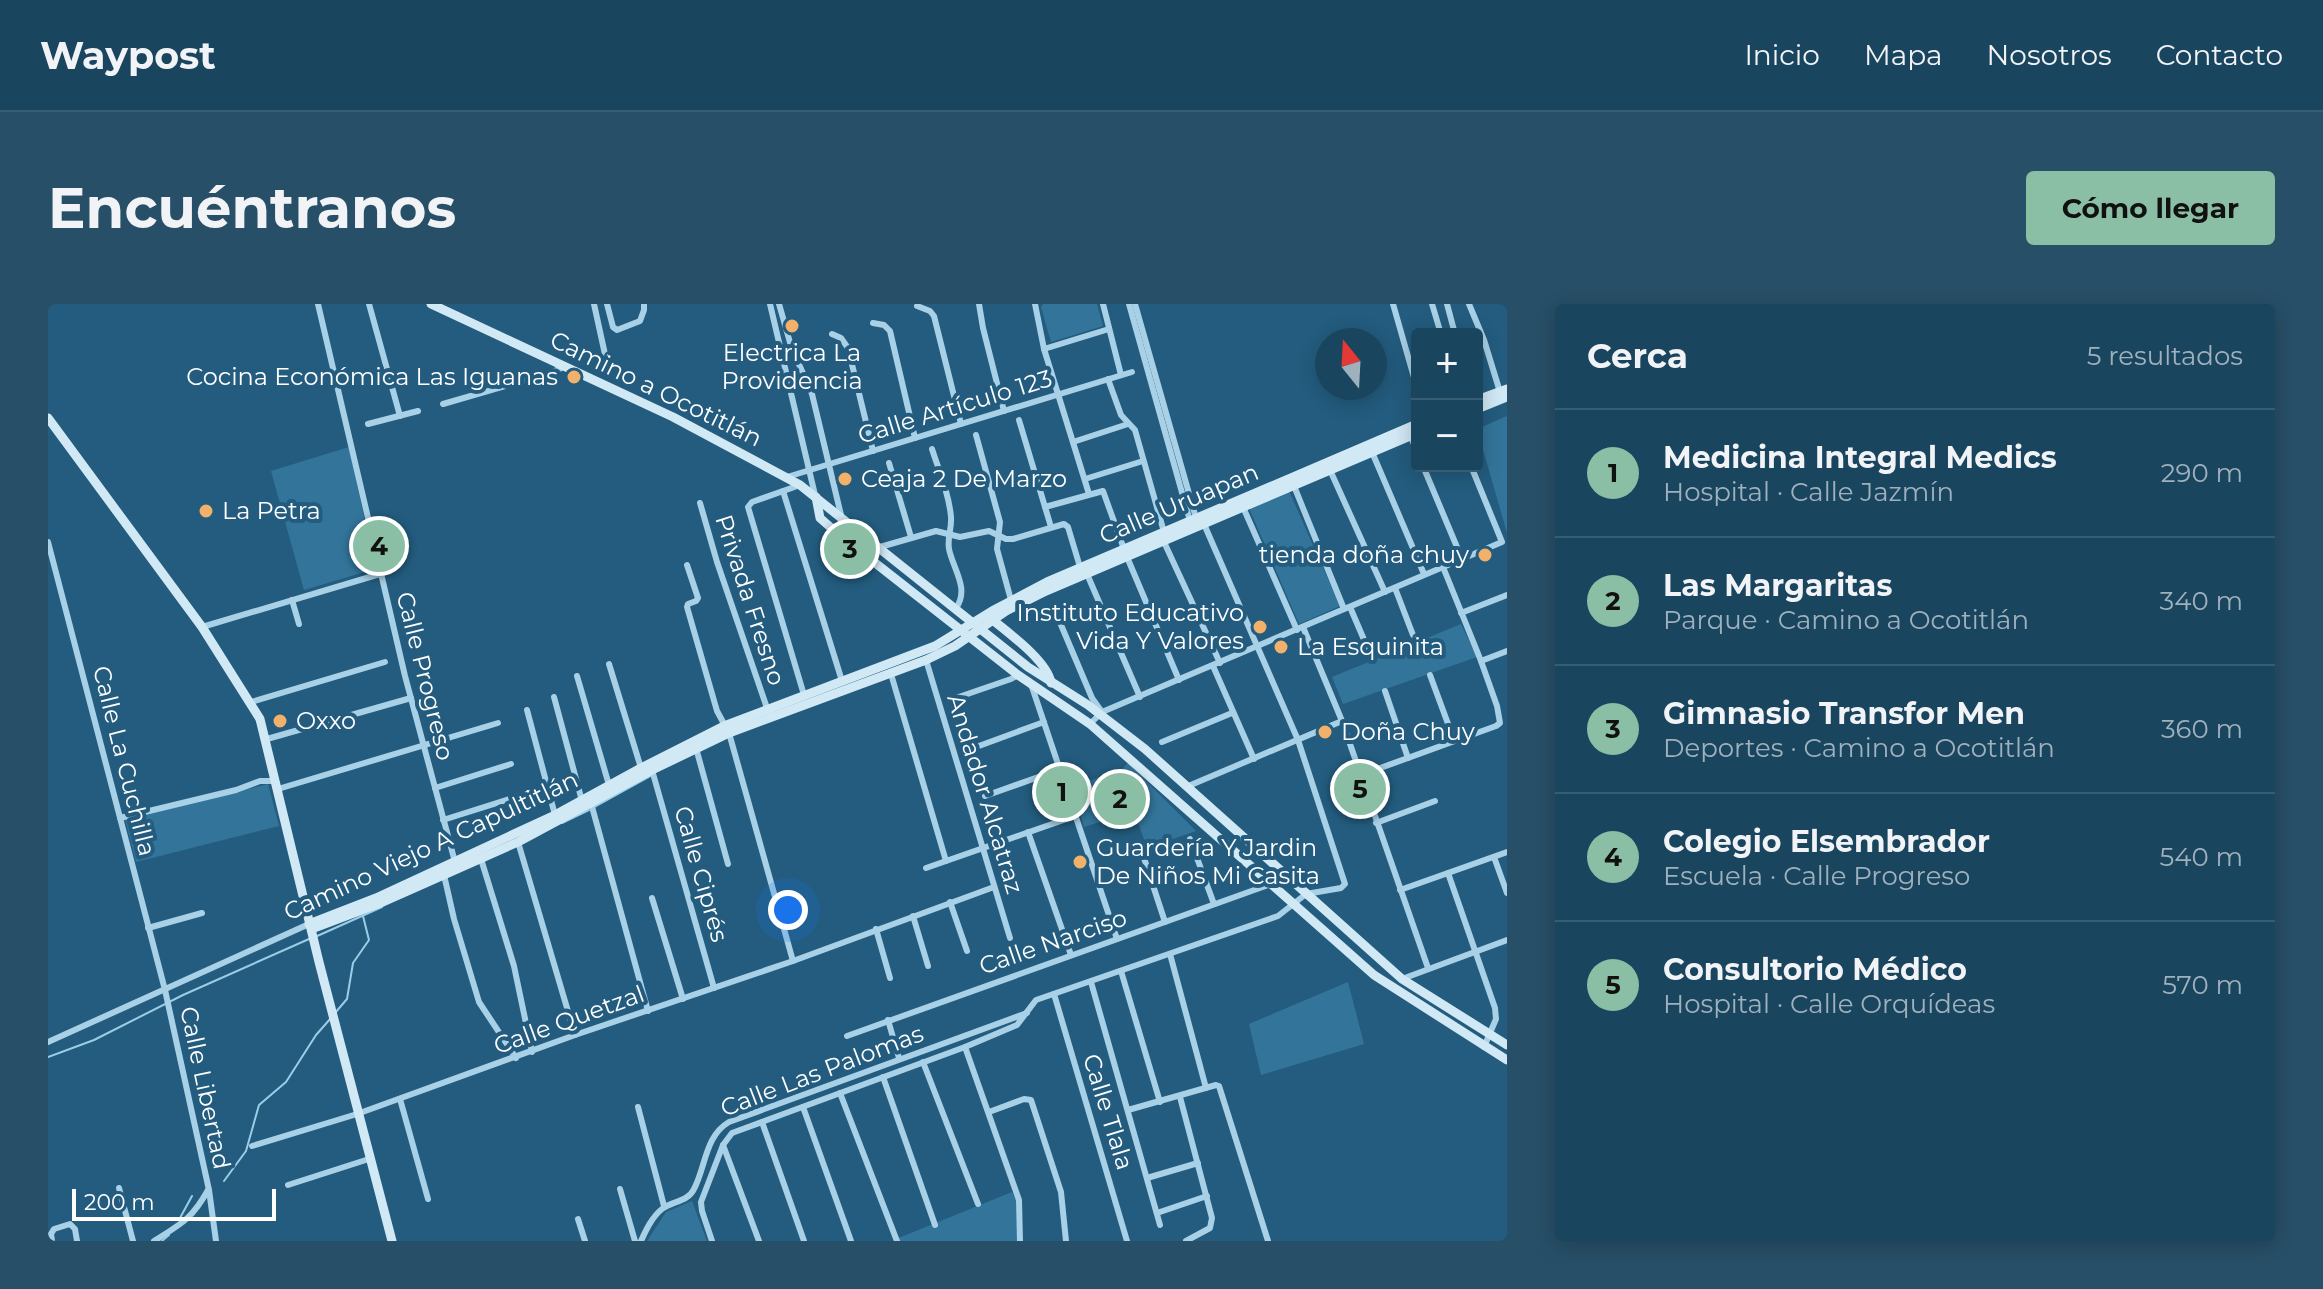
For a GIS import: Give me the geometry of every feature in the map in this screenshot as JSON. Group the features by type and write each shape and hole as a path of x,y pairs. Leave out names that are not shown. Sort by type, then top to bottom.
{"main road":[{"name":"Camino a Ocotitlán","path":"431,304 673,417 800,485 976,626 1051,683 1101,713 1145,749 1402,979 1507,1045"},
{"path":"1483,398 1505,393"},
{"path":"1483,406 1505,393"},
{"path":"48,418 202,627 260,719 357,1114 392,1241"},
{"name":"Calle Uruapan","path":"966,633 1011,600 1164,537 1411,427"},
{"name":"Calle Uruapan","path":"1197,521 1243,507 1411,435"},
{"name":"Camino a Ocotitlán","path":"816,497 822,520 1018,675 1090,724 1374,975 1507,1060"},
{"name":"Calle Uruapan","path":"989,617 1084,571"},
{"path":"989,617 1041,663 1051,683"},
{"name":"Camino Viejo A Capultitlán","path":"310,927 349,916 444,875 456,865 481,859 518,842 647,769 767,708 966,633"},
{"name":"Camino Viejo A Capultitlán","path":"310,927 456,865 586,802 609,785 696,748 727,729 926,660 950,649 966,633"}],"street":[{"name":"Calle Progreso","path":"318,304 380,574 456,865"},
{"path":"369,304 400,416"},
{"path":"594,304 606,359"},
{"path":"607,304 616,330 640,321 644,304"},
{"path":"770,304 816,497"},
{"path":"779,304 791,346 812,394 841,515"},
{"path":"979,304 1004,411"},
{"path":"1035,304 1044,349 1089,494"},
{"path":"1103,304 1121,375"},
{"path":"1129,304 1197,521 1258,646 1298,740 1345,881 1343,886 1306,894"},
{"path":"1135,304 1197,521"},
{"path":"1393,304 1411,367"},
{"path":"1432,304 1439,328"},
{"path":"1447,304 1453,328"},
{"path":"1469,304 1505,393"},
{"path":"917,306 934,316 961,424"},
{"path":"873,323 884,325 890,331 915,438"},
{"path":"1044,349 1109,329"},
{"path":"832,334 841,338 848,348 873,451"},
{"path":"443,404 564,367"},
{"name":"Calle Artículo 123","path":"787,477 1132,372"},
{"path":"1108,379 1118,410 1135,430 1164,537 1232,713 1254,759"},
{"path":"368,424 418,411"},
{"path":"1019,420 1051,527"},
{"path":"1073,442 1128,424"},
{"path":"976,435 1000,522 997,549 1011,600"},
{"path":"932,449 950,509 949,549 963,596 956,608"},
{"path":"1372,452 1424,574"},
{"path":"1085,479 1143,461"},
{"path":"889,463 911,537"},
{"path":"1330,470 1385,592"},
{"path":"1426,472 1462,559"},
{"path":"1090,724 1101,713 1502,542 1473,472"},
{"path":"800,485 752,502 748,507 804,695"},
{"path":"1294,486 1368,649"},
{"path":"783,491 842,681"},
{"path":"1045,507 1100,491 1105,493 1125,553 1179,680"},
{"name":"Privada Fresno","path":"700,503 767,708"},
{"path":"1243,507 1342,721 1428,968"},
{"path":"880,547 936,531 964,537 989,531 1006,539 1020,538 1061,524 1067,526 1140,697"},
{"name":"Calle La Cuchilla","path":"48,542 165,990"},
{"path":"687,565 698,598 687,607 717,711 727,729 793,961"},
{"path":"1361,775 1499,724 1497,706 1481,661 1443,567"},
{"path":"202,627 380,574"},
{"path":"1395,588 1413,635"},
{"path":"1461,613 1507,595"},
{"path":"292,600 299,624"},
{"path":"1053,606 1101,713"},
{"path":"1481,661 1507,651"},
{"name":"Andador Alcatraz","path":"926,660 1010,938"},
{"path":"251,702 385,662"},
{"name":"Calle Ciprés","path":"609,664 647,769 714,988"},
{"path":"891,674 946,861"},
{"path":"950,700 1018,675"},
{"path":"1430,675 1454,740"},
{"path":"577,676 609,785"},
{"path":"1031,684 1117,939"},
{"path":"1385,691 1408,758"},
{"path":"554,697 648,1011"},
{"path":"267,739 411,698"},
{"path":"1497,706 1507,702"},
{"path":"527,710 555,815"},
{"path":"1162,742 1232,713"},
{"path":"1186,787 1342,721"},
{"path":"968,750 1044,722"},
{"path":"120,818 236,790 260,781 277,785 498,723"},
{"path":"696,748 728,864"},
{"path":"435,788 511,764"},
{"path":"985,796 1061,769"},
{"path":"443,820 548,787"},
{"path":"1376,823 1435,801"},
{"path":"926,868 1075,816"},
{"path":"1028,832 1071,955"},
{"path":"1190,839 1214,904"},
{"path":"518,842 575,1035"},
{"path":"1142,852 1165,922"},
{"path":"1400,890 1507,852"},
{"path":"1494,857 1507,893"},
{"path":"481,859 513,961 532,1052"},
{"path":"1448,873 1495,1008 1496,1019 1484,1047"},
{"path":"444,875 479,1002 516,1058"},
{"name":"Calle Narciso","path":"847,1036 1271,884"},
{"name":"Calle Quetzal","path":"252,1146 400,1099 994,887"},
{"name":"Calle Las Palomas","path":"712,1241 701,1202 723,1145 732,1133 965,1047 1017,1025 1034,1002 1278,916 1306,894"},
{"path":"652,898 683,999"},
{"path":"950,902 967,951"},
{"path":"148,928 202,913"},
{"path":"913,916 928,966"},
{"name":"Camino Viejo A Capultitlán","path":"48,1042 310,927"},
{"path":"876,929 890,978"},
{"path":"1402,979 1507,940"},
{"path":"1170,954 1206,1088"},
{"path":"1121,971 1160,1102"},
{"path":"1091,982 1160,1225"},
{"name":"Calle Libertad","path":"165,990 209,1190 216,1241"},
{"name":"Calle Tlala","path":"1054,994 1127,1241"},
{"name":"Calle Las Palomas","path":"638,1241 664,1206 685,1198 694,1190 710,1144 722,1126 1027,1013"},
{"path":"888,1020 899,1058"},
{"path":"965,1047 1020,1205 1020,1241"},
{"path":"923,1062 978,1204"},
{"path":"883,1077 935,1225"},
{"path":"1128,1110 1216,1085 1221,1088 1268,1241"},
{"path":"840,1093 897,1241"},
{"path":"1180,1097 1212,1218 1210,1228 1186,1241"},
{"path":"400,1099 428,1199"},
{"path":"989,1112 1024,1099 1031,1100 1061,1192 1066,1241"},
{"path":"638,1107 664,1206"},
{"path":"803,1107 851,1241"},
{"path":"762,1122 804,1241"},
{"path":"723,1145 759,1241"},
{"path":"288,1185 369,1159"},
{"path":"1147,1178 1198,1163"},
{"path":"119,1188 133,1241"},
{"path":"620,1189 638,1241"},
{"path":"154,1241 188,1219 209,1190"},
{"path":"1157,1213 1207,1196"},
{"path":"578,1219 585,1241"},
{"path":"52,1241 54,1229 70,1224 75,1229 77,1241"}],"shaded area":[{"path":"1043,304 1097,304 1103,326 1051,342 1041,307"},
{"path":"1507,416 1507,533 1483,450 1483,426"},
{"path":"349,447 375,569 304,590 271,471"},
{"path":"1289,491 1340,606 1299,624 1249,508"},
{"path":"1461,624 1477,657 1343,704 1332,677"},
{"path":"1128,763 1196,831 1147,848 1134,811 1084,827 1072,787 1122,769"},
{"path":"268,784 279,826 136,862 125,819"},
{"path":"1348,982 1364,1044 1261,1075 1249,1024"},
{"path":"1012,1192 1020,1205 1017,1241 896,1239"},
{"path":"692,1201 707,1241 647,1241 666,1212"}],"waterway":[{"path":"594,807 652,775"},
{"path":"562,823 589,810"},
{"path":"315,937 382,907"},
{"path":"335,1013 347,999 353,963 369,940 363,916"},
{"path":"48,1057 94,1040 183,995 309,939"},
{"path":"224,1181 246,1151 259,1105 286,1082 316,1035 331,1018"},
{"path":"180,1218 192,1196"},
{"path":"162,1241 169,1235"}],"place":[{"name":"Electrica La Providencia","path":"792,326"},
{"name":"Cocina Económica Las Iguanas","path":"574,377"},
{"name":"Ceaja 2 De Marzo","path":"845,479"},
{"name":"La Petra","path":"206,511"},
{"name":"Colegio Elsembrador","path":"379,546"},
{"name":"Gimnasio Transfor Men","path":"850,549"},
{"name":"tienda doña chuy","path":"1485,555"},
{"name":"Instituto Educativo Vida Y Valores","path":"1260,627"},
{"name":"La Esquinita","path":"1281,647"},
{"name":"Oxxo","path":"280,721"},
{"name":"Doña Chuy","path":"1325,732"},
{"name":"Consultorio Médico","path":"1360,789"},
{"name":"Medicina Integral Medics","path":"1062,792"},
{"name":"Las Margaritas","path":"1120,799"},
{"name":"Guardería Y Jardin De Niños Mi Casita","path":"1080,862"}]}
